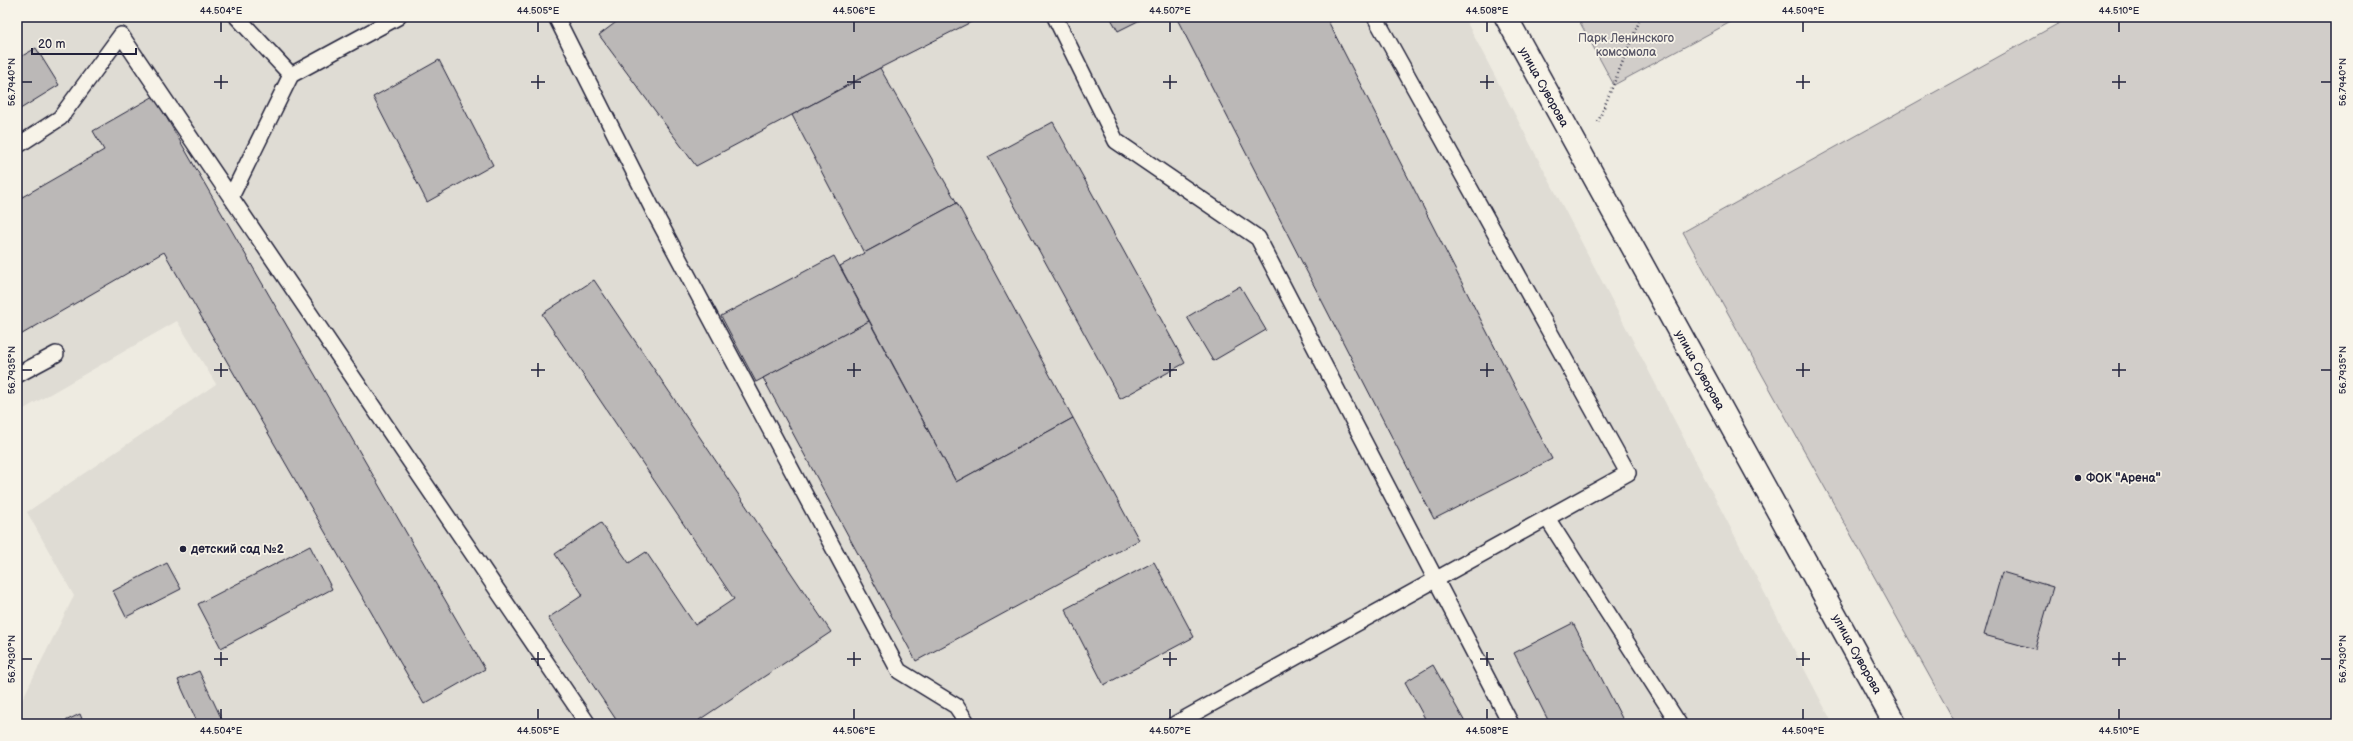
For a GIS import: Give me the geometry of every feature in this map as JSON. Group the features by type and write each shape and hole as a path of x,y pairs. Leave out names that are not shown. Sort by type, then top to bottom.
{"street":[{"name":"улица Суворова","path":"1506,17 1895,724"}],"lane":[{"path":"237,17 291,75"},
{"path":"231,197 291,75 398,17"},
{"path":"556,17 654,212 899,671 956,706 968,724"},
{"path":"1056,17 1116,141 1258,238 1511,724"},
{"path":"1175,724 1628,473 1375,17"},
{"path":"17,146 60,118 121,35 588,724"},
{"path":"17,375 56,354"},
{"path":"1547,518 1679,724"}],"path":[{"path":"1583,157 1641,17"}],"shaded area":[{"path":"17,17 1464,17 1833,724 17,724 17,710 74,596 27,512 216,384 177,321 17,413"}],"green space":[{"name":"Парк Ленинского комсомола","path":"1577,17 1740,17 1614,85"},
{"name":"ФОК \"Арена\"","path":"2070,17 2336,17 2336,724 1956,724 1683,232"}],"building":[{"path":"623,17 981,17 880,68 696,166 599,35"},
{"path":"1110,17 1146,17 1118,31"},
{"path":"1176,17 1326,17 1552,459 1434,519"},
{"path":"36,48 59,85 17,111 17,59"},
{"path":"439,60 493,165 427,202 373,97"},
{"path":"880,68 957,203 864,253 792,115"},
{"path":"154,96 485,669 424,704 164,252 17,337 17,200 104,150 93,131"},
{"path":"1053,122 1185,363 1120,399 988,157"},
{"path":"957,203 1073,418 956,482 840,266"},
{"path":"834,256 869,321 756,382 721,316"},
{"path":"594,280 831,632 699,720 702,724 619,724 548,618 583,595 555,554 601,523 629,563 646,552 695,625 734,599 542,314"},
{"path":"1240,286 1266,330 1213,361 1187,317"},
{"path":"869,321 956,482 1073,418 1139,540 916,661 763,378"},
{"path":"310,546 332,589 221,648 198,604"},
{"path":"1154,562 1194,637 1104,685 1065,609"},
{"path":"167,563 181,589 126,617 113,591"},
{"path":"2002,572 2053,587 2035,649 1984,635"},
{"path":"1573,623 1625,724 1550,724 1514,653"},
{"path":"1433,665 1466,724 1428,724 1405,682"},
{"path":"199,671 224,724 198,724 178,680"},
{"path":"80,714 84,724 59,724"}],"place":[{"name":"ФОК \"Арена\"","path":"2078,478"},
{"name":"детский сад №2","path":"183,549"}]}
